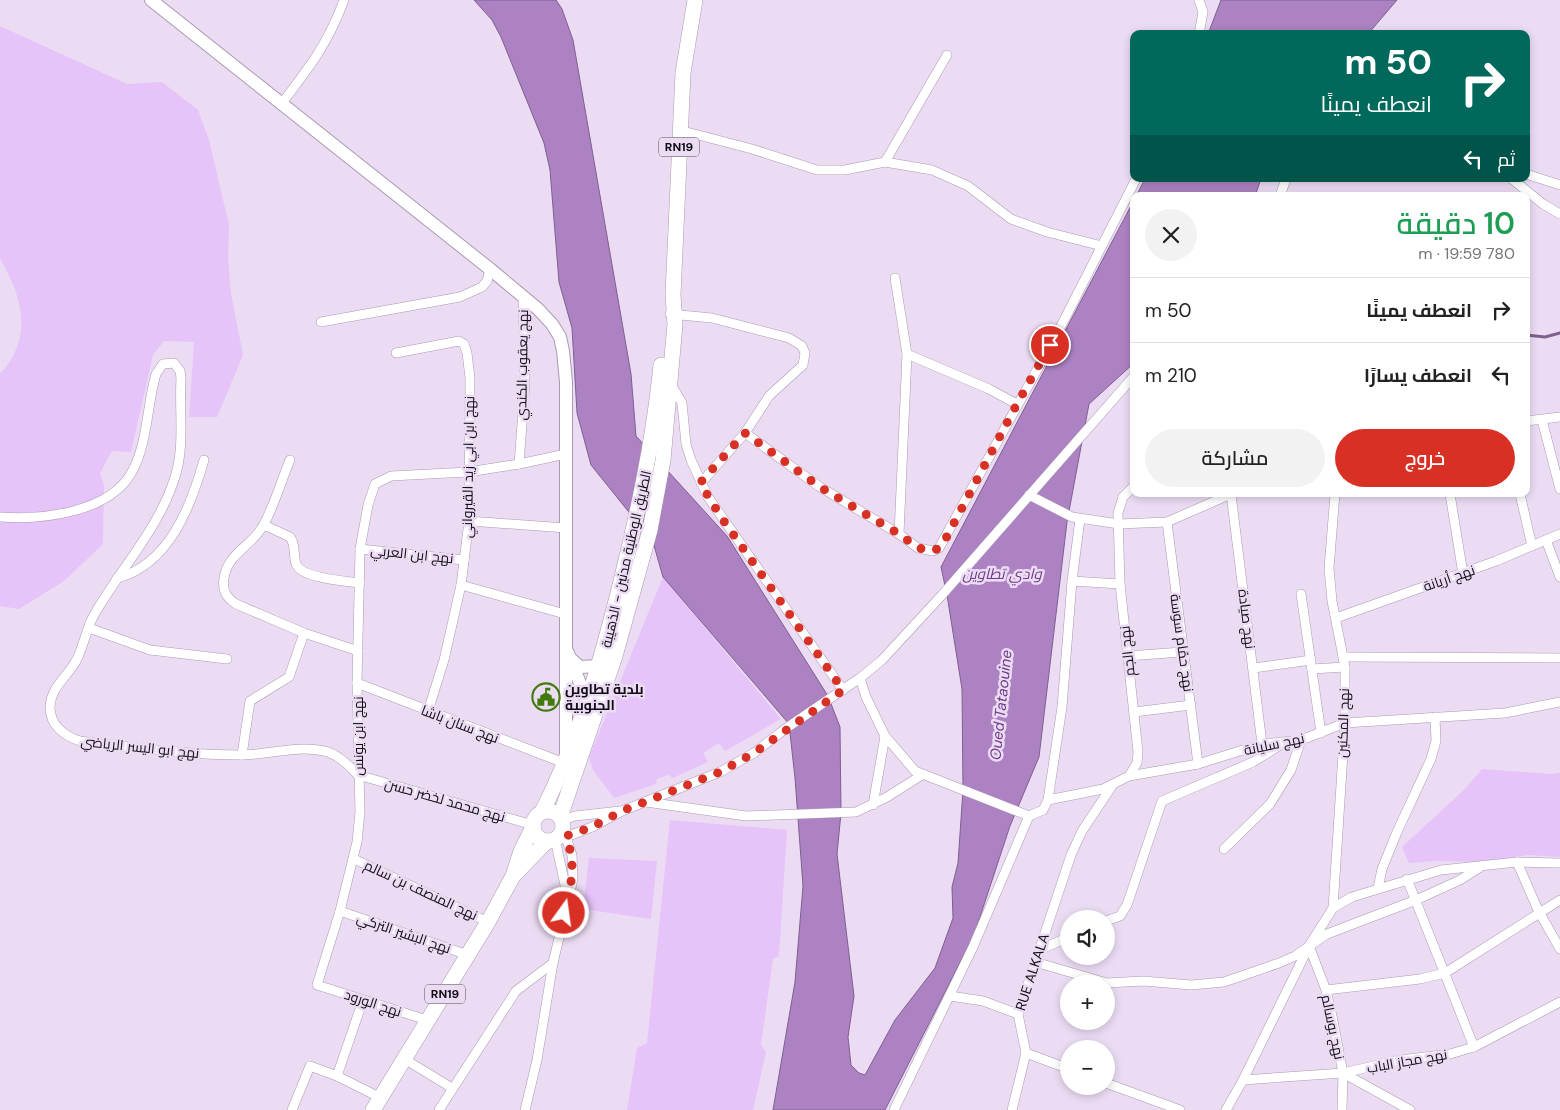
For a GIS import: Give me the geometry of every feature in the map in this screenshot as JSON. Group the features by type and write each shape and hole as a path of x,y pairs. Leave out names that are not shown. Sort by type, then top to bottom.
{"main road":[{"name":"الطريق الوطنية مدنين - الذهيبة","path":"513,876 559,831 592,703 650,530 663,460 663,402 673,295 683,73 695,0"},
{"name":"الطريق الوطنية مدنين - الذهيبة","path":"663,402 670,382 671,314"},
{"name":"الطريق الوطنية مدنين - الذهيبة","path":"377,1104 430,1021 513,876 521,851 592,703"},
{"path":"554,812 559,831 539,838 536,821 554,812"}],"street":[{"path":"151,0 523,296 552,324 560,337 566,382 565,761"},
{"path":"282,103 322,50 336,24 344,0"},
{"path":"1199,0 1202,12 1202,26 1200,30"},
{"path":"885,162 947,55"},
{"path":"680,130 752,149 817,170 845,170 885,162 932,170 948,176 982,196 1011,219 1028,226 1102,246"},
{"path":"1530,175 1560,185"},
{"path":"745,433 820,487 899,534 918,548 933,551 939,548 1059,330 1134,182"},
{"path":"1516,182 1527,192"},
{"path":"1530,194 1560,214"},
{"path":"321,322 460,297 482,286 487,280 490,269"},
{"path":"895,278 907,354 899,534"},
{"name":"نهج يعقوب الكندي","path":"518,464 525,384 523,296"},
{"path":"671,314 712,318 796,340 802,346 805,359 802,365 769,396 745,433 700,483"},
{"name":"نهج ابن ابي زيد القيرواني","path":"396,353 459,341 464,344 467,353 470,378 468,472 470,521 461,585 444,660 428,711"},
{"path":"907,354 989,389 1017,404"},
{"name":"نهج ابو اليسر الرياضي","path":"0,517 41,518 63,514 111,494 126,483 139,454 156,374 163,364 174,363 180,371 181,378 178,463 175,478 150,530 93,617 80,654 56,687 50,706 51,716 58,729 68,737 106,744 206,754 242,755 296,750 326,751 343,760 358,775"},
{"path":"559,831 592,827 622,811 720,772 754,753 860,678 882,660 942,595 1075,440 1130,380"},
{"path":"670,382 682,403 686,444 700,483 721,517 843,690"},
{"path":"1530,421 1560,417"},
{"path":"1542,420 1560,489"},
{"path":"468,472 566,454"},
{"path":"117,578 131,574 150,561 172,538 194,490 204,460"},
{"path":"290,460 264,525 230,560 225,568 224,592 227,598 236,604 304,633 358,651"},
{"name":"نهج ابن يونس","path":"317,985 354,859 360,812 357,682 360,549 368,505 376,484 391,476 468,472"},
{"name":"نهج الجم","path":"1130,490 1123,496 1120,504 1118,524 1120,584 1138,752 1137,763 1130,776"},
{"path":"1029,495 1076,518 1118,524 1167,522 1224,497"},
{"name":"نهج صيادة","path":"1231,497 1262,744"},
{"name":"نهج المكنين","path":"1226,1110 1243,1080 1309,946 1333,908 1345,723 1345,667 1332,601 1329,568 1335,497"},
{"path":"1450,497 1463,574"},
{"path":"1521,497 1532,546"},
{"path":"1048,800 1062,707 1076,518"},
{"path":"470,521 566,528"},
{"name":"نهج حمّام سوسة","path":"1167,522 1182,652 1198,764"},
{"path":"264,525 290,537 296,562 303,570 318,577 360,583"},
{"name":"نهج أريانة","path":"1336,618 1463,574 1560,534"},
{"path":"1546,540 1560,577"},
{"name":"نهج ابن العربي","path":"360,549 464,560"},
{"path":"1072,581 1120,584"},
{"path":"461,585 565,614"},
{"path":"1301,594 1321,733"},
{"path":"89,628 150,650 227,659"},
{"path":"242,755 250,701 290,677 304,633"},
{"path":"565,641 592,703"},
{"path":"1128,656 1182,652"},
{"path":"1343,657 1560,658"},
{"path":"572,660 580,667 606,659"},
{"path":"1254,668 1311,660"},
{"path":"1312,669 1345,667"},
{"path":"860,678 866,697 885,736 909,765 922,774 1027,816 1004,878 950,996 894,1110"},
{"name":"نهج سنان باشا","path":"357,682 428,711 565,761"},
{"name":"نهج سليانة","path":"1027,816 1043,810 1048,800 1112,786 1130,776 1198,764 1262,744 1300,740 1345,723 1505,713 1560,702"},
{"path":"1134,712 1191,705"},
{"path":"1378,888 1382,869 1397,832 1431,759 1436,741 1435,717"},
{"path":"873,805 885,736"},
{"path":"1224,849 1270,804 1291,770 1300,740"},
{"path":"1115,918 1120,916 1127,905 1162,801 1253,762 1284,743"},
{"path":"646,802 746,816 856,812 873,805 922,774"},
{"name":"نهج محمد لخضر حسن","path":"358,775 536,821"},
{"name":"RUE ALKALA","path":"1012,1110 1026,1053 1018,1014 1082,831 1112,786"},
{"path":"559,831 575,816 622,811"},
{"path":"525,1110 537,1060 553,963 568,896 559,831"},
{"name":"نهج المنصف بن سالم","path":"354,859 488,922"},
{"path":"1333,908 1352,897 1441,870 1479,868 1517,862 1560,863"},
{"path":"1517,862 1540,913 1560,949"},
{"path":"1036,962 1107,984 1143,981 1209,984 1242,977 1279,963 1327,934 1416,900 1460,880 1479,868"},
{"path":"1407,879 1474,1047"},
{"path":"1326,990 1411,980 1445,973 1560,900"},
{"name":"نهج البشير التركي","path":"340,911 468,955"},
{"path":"1039,950 1060,941"},
{"name":"نهج بوسالم","path":"1309,946 1326,990 1343,1073 1342,1110"},
{"path":"439,1110 516,991 553,963"},
{"name":"نهج الورود","path":"317,985 430,1021"},
{"path":"950,996 983,1001 1018,1014"},
{"path":"337,1076 363,1000"},
{"name":"نهج مجاز الباب","path":"1243,1080 1343,1073 1400,1060 1450,1054 1474,1047 1560,1002"},
{"path":"1026,1053 1060,1066"},
{"path":"406,1060 452,1088"},
{"path":"292,1110 310,1066 337,1076 377,1104"},
{"path":"1343,1073 1410,1110"},
{"path":"1115,1087 1166,1108 1180,1110"}],"shaded area":[{"path":"0,26 127,84 162,82 198,110 209,140 229,225 228,259 231,294 243,355 217,417 189,417 194,342 164,341 153,355 131,452 112,451 100,473 104,486 103,544 64,581 19,609 0,606 0,373 12,358 18,345 21,333 21,320 17,295 0,258"},
{"path":"663,577 781,719 725,751 719,743 703,753 708,762 673,778 668,775 657,779 656,784 614,798 593,770 589,757"},
{"path":"1482,769 1560,773 1560,857 1528,855 1487,862 1435,861 1409,863 1402,847 1466,788"},
{"path":"670,820 787,830 779,956 773,959 761,1045 766,1052 753,1110 627,1110 637,1048 647,1043"},
{"path":"589,858 657,861 651,919 583,909"}],"water":[{"name":"وادي تطاوين","path":"474,0 556,0 562,9 573,40 631,374 636,436 727,536 828,696 840,727 841,813 837,854 854,996 848,1037 851,1065 859,1073 865,1075 895,1020 935,968 953,918 952,887 958,863 963,790 962,689 941,567 1130,208 1130,367 1089,404 1067,522 1039,757 1010,826 974,935 885,1110 773,1110 795,982 803,886 789,724 663,577 653,542 591,465 577,413 572,328 559,282 550,170 544,143 501,37 492,20"},
{"path":"1221,0 1397,0 1371,30 1210,30"},
{"path":"1143,182 1260,182 1256,192 1138,192"}],"waterway":[{"path":"1530,335 1545,337 1560,333"}],"place":[{"name":"بلدية تطاوين الجنوبية","path":"546,697"}],"route":[{"path":"564,913 574,872 572,855 566,836 592,827 622,811 720,772 754,753 843,690 721,517 700,483 745,433 820,487 899,534 918,548 925,551 933,551 939,548 945,540 1050,345"}],"water label":[{"name":"Oued Tataouine","path":"1001,705"}]}
